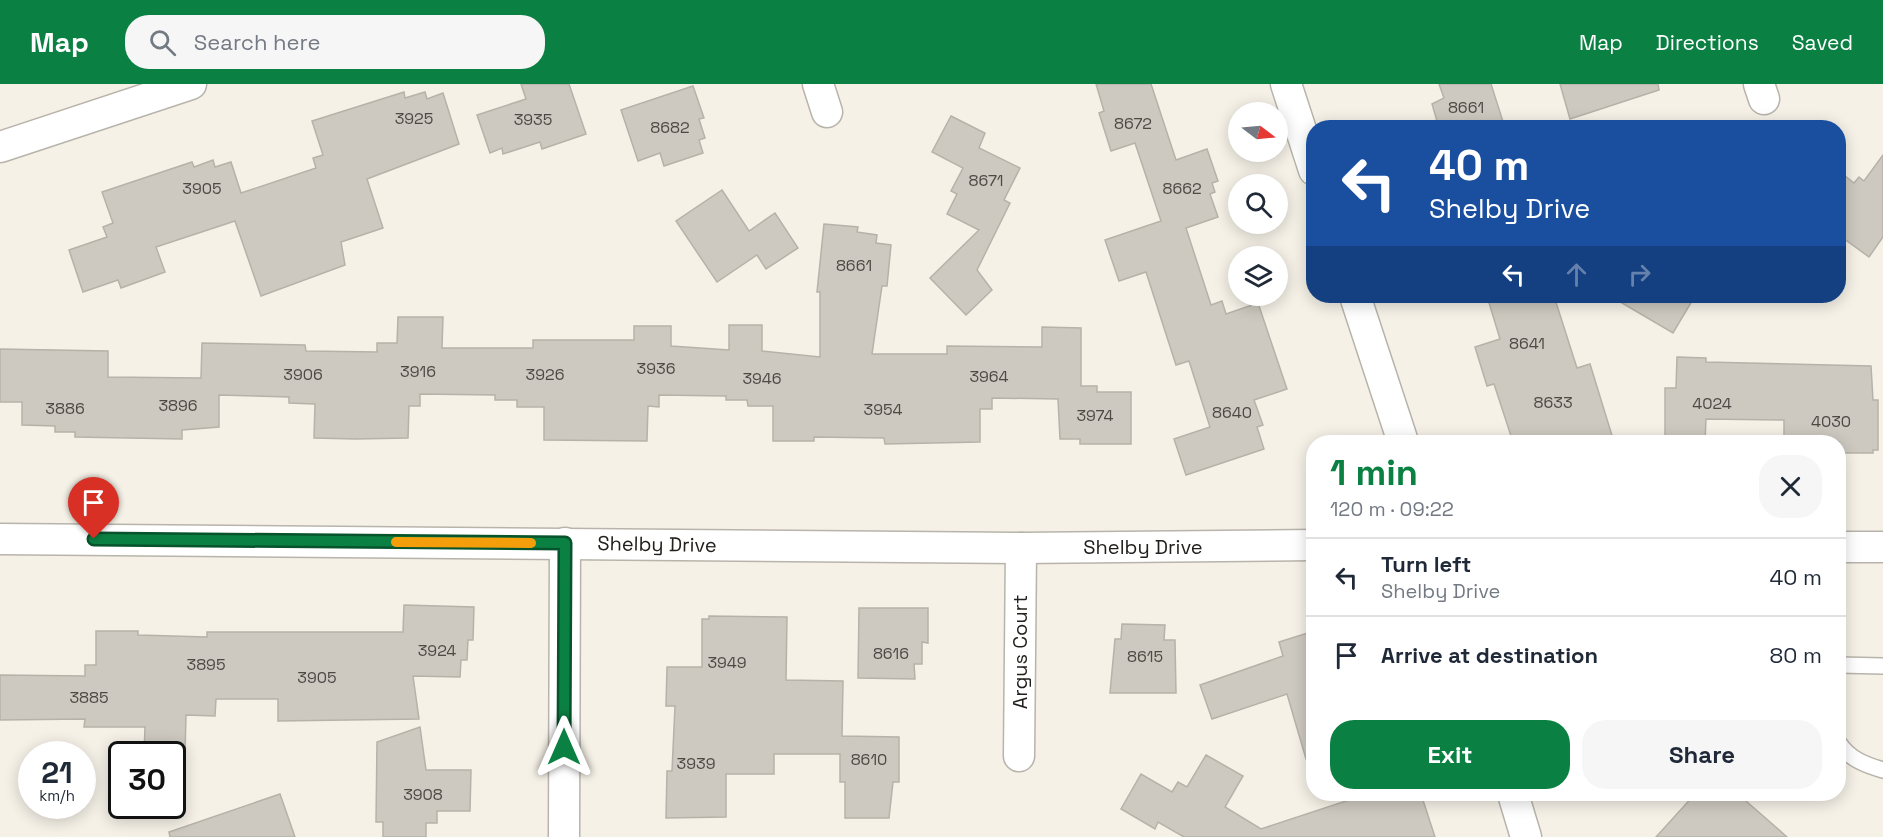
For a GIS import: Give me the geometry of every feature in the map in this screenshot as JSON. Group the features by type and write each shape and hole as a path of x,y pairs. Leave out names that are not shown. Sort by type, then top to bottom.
{"street":[{"path":"0,147 191,84"},
{"path":"1286,84 1306,146"},
{"path":"1357,303 1401,435"},
{"name":"Shelby Drive","path":"0,539 1020,548 1306,545"},
{"path":"564,837 565,543"},
{"path":"1846,547 1883,547"},
{"name":"Argus Court","path":"1019,756 1020,548"},
{"path":"1515,801 1526,837"}],"lane":[{"path":"1846,665 1883,666"},
{"path":"1846,752 1863,765 1883,770"}],"building":[{"path":"521,84 569,84 586,134 542,149 540,142 503,154 502,148 490,153 477,115 526,99"},
{"path":"1096,84 1151,84 1176,160 1207,149 1218,181 1212,183 1215,192 1210,194 1218,217 1186,228 1211,305 1222,301 1226,314 1249,306 1259,306 1287,389 1254,400 1263,425 1257,427 1264,449 1186,475 1174,439 1210,427 1189,361 1176,365 1146,272 1119,281 1105,240 1161,221 1135,143 1111,151 1099,113 1104,111"},
{"path":"1439,84 1491,84 1502,120 1437,120 1432,104 1444,98"},
{"path":"1560,84 1658,84 1659,90 1570,119"},
{"path":"693,86 704,118 699,119 705,138 699,140 703,153 664,166 660,153 638,161 621,110"},
{"path":"404,92 405,98 425,92 427,99 443,93 459,144 367,179 383,228 341,242 345,265 261,296 235,221 156,247 165,272 121,288 118,280 83,292 69,250 107,237 103,227 113,223 102,192 192,162 194,167 213,160 215,167 231,162 241,193 316,168 313,158 323,155 312,121"},
{"path":"951,116 985,133 979,148 1020,168 1004,200 1010,203 977,270 992,290 966,315 930,278 979,230 947,214 957,194 951,191 963,168 932,152"},
{"path":"1883,155 1883,237 1869,257 1846,240 1846,177 1854,183 1859,177 1864,181"},
{"path":"722,190 749,231 775,213 798,248 766,269 757,255 717,282 676,221"},
{"path":"824,224 858,227 857,232 877,235 876,243 891,245 887,286 882,286 872,354 947,354 947,346 1042,347 1042,327 1081,328 1081,386 1097,386 1097,392 1131,392 1131,444 1080,444 1080,439 1060,439 1058,399 992,398 992,409 980,409 980,442 885,444 884,438 814,437 814,441 773,441 773,406 748,406 747,400 726,400 726,396 659,395 659,407 648,406 647,441 544,440 544,407 517,407 517,400 495,400 495,395 420,394 420,406 409,406 408,438 356,439 314,438 315,404 289,403 289,397 219,395 219,427 182,430 182,439 75,437 75,432 55,432 55,426 22,425 22,402 0,402 0,349 108,351 108,377 201,378 202,343 305,345 306,351 377,352 377,343 397,343 398,317 443,317 442,348 533,348 533,340 634,340 634,326 671,326 671,346 729,350 729,325 762,325 762,351 820,357 820,292 817,292"},
{"path":"1489,303 1556,303 1577,368 1590,364 1612,435 1511,435 1494,384 1487,386 1475,347 1500,339"},
{"path":"1622,303 1691,303 1673,333"},
{"path":"1677,357 1706,358 1706,362 1871,366 1873,400 1878,400 1878,450 1873,450 1873,453 1846,453 1846,435 1784,435 1784,420 1706,419 1705,435 1665,435 1665,388 1676,388"},
{"path":"404,605 474,607 473,640 468,640 467,660 461,660 460,677 413,676 419,719 278,721 278,699 216,699 215,716 186,715 185,741 144,741 145,727 84,727 85,719 0,720 0,675 85,676 85,665 96,665 96,631 138,631 138,635 207,637 207,632 403,632"},
{"path":"859,608 928,608 928,643 922,642 922,664 914,664 915,679 858,678"},
{"path":"709,616 787,617 786,680 843,681 842,736 899,737 899,782 893,782 889,818 845,818 845,782 840,782 840,754 774,754 774,774 726,774 726,817 666,818 667,771 672,771 675,706 666,706 667,667 702,667 702,619 709,619"},
{"path":"1122,624 1165,625 1164,640 1175,640 1176,693 1110,693 1115,639 1121,639"},
{"path":"1306,634 1306,759 1287,694 1212,719 1200,685 1283,656 1279,642"},
{"path":"420,727 426,770 471,770 470,811 437,811 437,823 426,823 426,837 383,837 383,822 376,822 377,742"},
{"path":"1206,755 1243,776 1225,807 1261,829 1346,801 1423,801 1435,837 1184,837 1158,822 1155,829 1121,809 1141,774 1172,792 1178,782 1187,787"},
{"path":"280,794 295,837 170,837 169,832"},
{"path":"1689,801 1746,801 1787,837 1656,837"}],"slow traffic":[{"path":"396,542 531,543"}],"route":[{"path":"94,539 565,543 564,747"}]}
